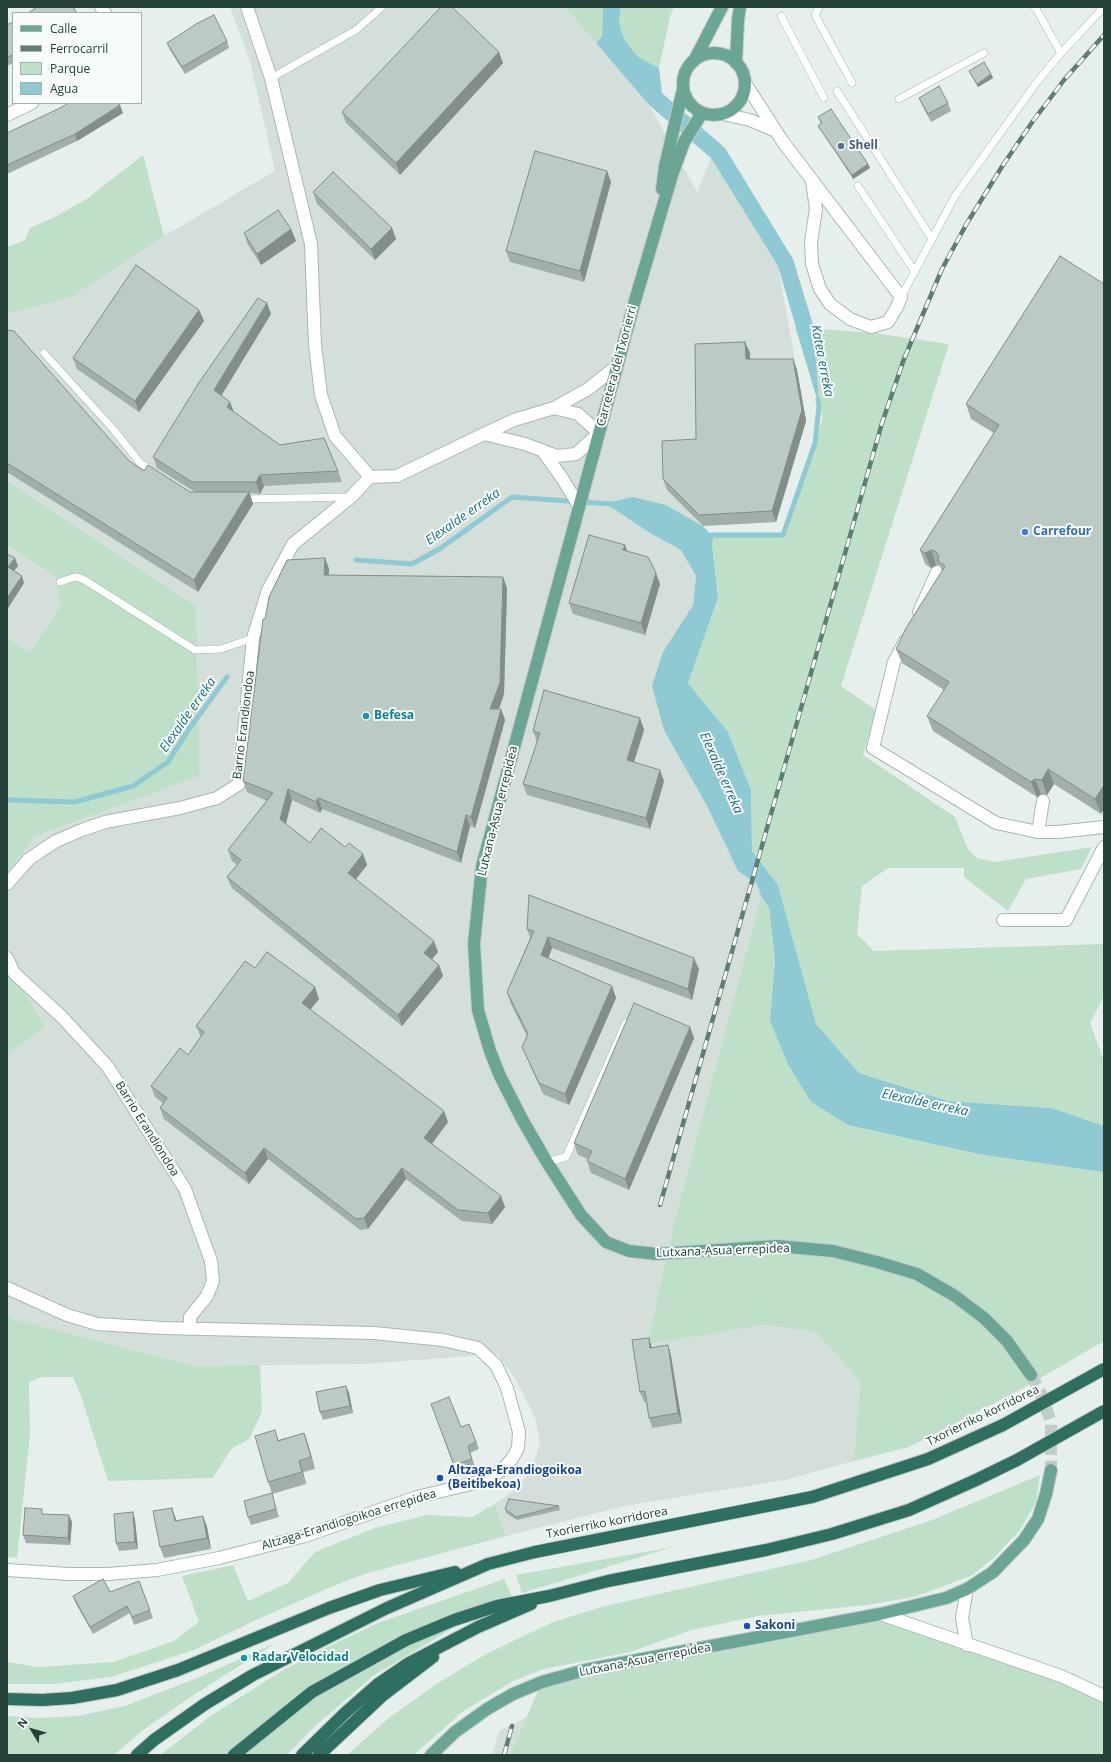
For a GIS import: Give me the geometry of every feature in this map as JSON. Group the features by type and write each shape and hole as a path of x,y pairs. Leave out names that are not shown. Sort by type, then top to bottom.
{"highway":[{"name":"Txorierriko korridorea","path":"137,1755 154,1740 205,1704 253,1675 387,1608 488,1564 535,1552 812,1497 928,1459 1002,1425 1104,1369"},
{"path":"234,1755 312,1692 406,1640 454,1620 496,1606 549,1596 608,1581 766,1550 832,1534 908,1510 1017,1460 1104,1411"},
{"path":"7,1699 57,1699 117,1690 178,1670 329,1608 380,1590 488,1564"},
{"path":"302,1755 345,1712 378,1684 409,1663 478,1627 549,1596"},
{"path":"319,1755 382,1696 415,1670 478,1627"}],"main road":[{"path":"694,61 706,55 720,54 728,57 736,63 740,69 744,83 744,91 736,106 722,114 712,115 702,113 693,107 686,99 683,89 683,79 687,69 694,61 722,7"},
{"path":"736,63 740,7"},
{"name":"Carretera del Txorierri","path":"657,226 665,166 683,89"},
{"name":"Carretera del Txorierri","path":"579,506 617,366 672,175 684,142 702,113"},
{"name":"Lutxana-Asua errepidea","path":"579,506 482,866 474,944 478,1010 490,1051 500,1076 523,1121 581,1215 606,1242 629,1251 657,1254 777,1246 833,1252 877,1262 917,1274 955,1296 984,1318 1007,1341 1031,1375"},
{"path":"880,1614 946,1598 967,1590 994,1572 1024,1540 1038,1519 1046,1494 1051,1470"},
{"name":"Lutxana-Asua errepidea","path":"430,1755 455,1732 487,1709 513,1694 542,1682 585,1670 880,1614"}],"street":[{"path":"247,7 271,78 311,244 315,345 321,395 335,436 370,477 397,476 514,420 554,408 588,389 617,366"},
{"path":"744,83 812,181 901,297 888,322 871,327 850,319 830,304 820,289 812,264 811,242 816,208 812,181"},
{"path":"7,115 30,104"},
{"path":"722,114 750,120 776,131"},
{"path":"484,434 525,444 557,456 576,454 599,433 578,414 554,408"},
{"path":"542,450 562,478 579,506"},
{"name":"Barrio Erandiondoa","path":"7,884 28,859 56,841 105,822 180,808 217,798 239,784 253,638 268,590 293,544 351,497 370,477"},
{"path":"937,572 894,662 873,748 996,823 1038,832 1057,832 1104,827"},
{"path":"1038,832 1043,801"},
{"path":"1003,920 1066,920 1104,847"},
{"name":"Barrio Erandiondoa","path":"7,958 14,973 62,1017 108,1067 184,1189 211,1261 213,1281 207,1296 190,1317 190,1328"},
{"name":"Altzaga-Erandiogoikoa errepidea","path":"7,1288 67,1315 97,1324 162,1328 374,1333 443,1340 478,1348 496,1365 507,1388 519,1432 518,1448 512,1459 502,1470 489,1478 418,1497 305,1536 219,1558 157,1570 108,1574 69,1574 7,1570"},
{"path":"967,1590 962,1618 967,1645"},
{"path":"880,1614 1061,1676 1104,1696"}],"lane":[{"path":"271,78 356,30 382,7"},
{"path":"819,7 815,15 852,83"},
{"path":"1035,7 1061,53"},
{"path":"901,297 955,196 1037,82 1061,53 1104,7"},
{"path":"781,16 824,98"},
{"path":"900,99 984,53"},
{"path":"837,91 932,239"},
{"path":"858,186 915,272"},
{"path":"44,353 114,430 140,463 158,475"},
{"path":"232,499 351,497"},
{"path":"60,582 74,577 82,579 195,650 221,649 253,638"},
{"path":"547,1162 566,1157 629,1017"}],"shaded area":[{"path":"230,7 565,7 649,105 697,192 711,158 778,266 806,421 776,522 703,526 666,505 606,503 650,533 681,550 696,576 693,605 663,652 706,804 738,871 757,884 761,896 675,1219 647,1343 763,1325 816,1332 860,1382 854,1461 785,1480 624,1506 506,1536 495,1504 520,1486 533,1467 540,1442 535,1418 515,1378 497,1354 363,1364 194,1366 14,1319 7,1315 7,1055 45,1027 7,962 7,873 36,836 200,776 196,606 7,481 7,314 70,298 164,236 275,171 250,61"},
{"path":"7,545 55,576 60,607 30,652 7,638"},
{"path":"527,1717 510,1755 492,1755 499,1731"}],"green space":[{"path":"565,7 603,7 602,36 596,43"},
{"path":"621,7 674,7 670,16 659,68 638,57 626,42 619,22"},
{"path":"143,155 164,236 70,298 7,314 7,247 25,240 30,228 57,216 88,198"},
{"path":"795,327 874,333 949,344 841,686 876,710 863,755 955,817 968,849 977,858 995,862 1092,847 1081,869 1026,879 1008,911 964,877 964,868 888,868 862,886 857,934 874,951 1104,944 1104,996 1090,1023 1104,1061 1104,1341 1020,1390 909,1447 854,1461 860,1382 816,1332 763,1325 647,1344 675,1219 761,896 769,908 775,960 770,1021 811,1102 848,1125 978,1154 1049,1163 1050,1108 948,1101 859,1073 816,1024 778,885 752,851 751,790 728,732 688,683 718,598 711,535 783,535 823,418"},
{"path":"7,481 196,606 200,776 36,836 7,873 7,638 30,652 60,607 55,576 7,545"},
{"path":"7,962 45,1027 7,1055"},
{"path":"7,1315 14,1319 194,1366 260,1365 262,1412 249,1439 231,1449 213,1478 108,1481 81,1396 73,1377 42,1377 29,1382 30,1434 17,1558 7,1557"},
{"path":"1040,1475 1036,1502 1020,1530 994,1558 971,1576 914,1597 867,1605 758,1616 692,1630 630,1652 544,1669 513,1681 462,1712 414,1755 347,1755 390,1717 441,1681 486,1654 553,1622 605,1606 811,1560 932,1520"},
{"path":"495,1504 506,1536 368,1573 338,1584 256,1620 194,1650 111,1677 54,1684 7,1684 7,1662 38,1667 113,1662 174,1641 199,1622 182,1576 233,1565 248,1601 288,1583 315,1552 375,1528 427,1515 472,1517"},
{"path":"673,1547 522,1593 516,1575"},
{"path":"504,1579 513,1598 458,1625 373,1676 313,1728 287,1755 160,1755 212,1715 280,1672 319,1651 378,1623"},
{"path":"880,1614 1061,1676 1104,1704 1104,1755 510,1755 542,1682"},
{"path":"276,1643 195,1694 143,1730 114,1755 7,1755 7,1716 38,1718 77,1716 125,1706 197,1678"}],"water":[{"path":"603,7 621,7 619,22 626,42 638,57 659,68 662,93 725,148 793,259 814,328 819,406 778,266 711,158 649,105 596,43 602,36"},
{"path":"633,497 666,505 703,526 711,535 718,598 688,683 728,732 751,790 752,851 778,885 816,1024 859,1073 948,1101 1051,1108 1104,1126 1104,1172 978,1154 848,1125 811,1102 788,1064 770,1021 775,960 769,908 761,896 757,884 738,871 706,804 664,730 652,686 663,652 693,605 696,576 681,550 650,533 605,503"}],"building":[{"path":"37,7 73,7 76,12 30,12"},
{"path":"441,7 452,7 499,52 396,163 342,112"},
{"path":"214,15 227,41 182,67 167,43 196,24"},
{"path":"12,22 12,55 7,57 7,25"},
{"path":"984,62 991,74 977,84 969,71"},
{"path":"939,86 948,103 928,114 919,98"},
{"path":"67,104 120,105 75,134 7,165 7,133"},
{"path":"831,109 868,164 852,175 818,126 822,123 818,117"},
{"path":"535,151 607,171 580,271 506,251"},
{"path":"333,172 392,228 371,249 313,192"},
{"path":"278,210 291,229 257,254 244,233"},
{"name":"Carrefour","path":"1060,256 1104,284 1104,785 1095,799 1048,769 1042,780 1035,779 1031,782 927,716 949,682 896,649 906,628 945,566 938,561 939,556 935,551 931,550 925,553 920,550 999,425 966,404"},
{"path":"136,265 199,310 135,401 73,358"},
{"path":"258,298 267,303 214,390 230,402 227,407 280,445 324,438 338,471 260,475 256,482 192,482 153,457 198,384"},
{"path":"7,330 14,331 129,461 144,471 148,465 190,492 249,492 194,580 7,463"},
{"path":"745,342 746,359 793,359 802,410 772,511 699,515 663,479 662,441 696,439 695,344"},
{"path":"589,535 625,545 623,550 648,557 656,573 641,623 569,603"},
{"path":"7,554 15,558 8,567 22,576 7,598"},
{"name":"Befesa","path":"325,558 324,575 503,577 500,683 490,709 501,709 471,817 466,815 457,852 318,798 316,802 288,789 280,819 310,843 321,828 345,847 349,843 363,854 348,873 434,941 424,953 439,965 398,1015 227,877 241,860 228,850 273,793 243,781 263,619 265,619 269,597 287,560"},
{"path":"544,690 640,718 627,760 660,770 646,818 523,784 540,733 533,731"},
{"path":"529,895 694,958 688,989 548,937 541,955 612,986 565,1094 539,1083 522,1047 528,1034 507,992 534,931 527,929"},
{"path":"267,952 315,987 302,1003 444,1111 424,1138 501,1196 488,1213 458,1210 402,1168 364,1218 356,1219 264,1148 245,1173 160,1108 167,1098 151,1086 180,1048 188,1055 204,1032 196,1026 245,961 255,968"},
{"path":"634,1003 690,1027 625,1179 587,1161 592,1151 574,1143"},
{"path":"649,1338 650,1348 668,1345 678,1413 649,1418 645,1391 640,1392 632,1340"},
{"path":"346,1386 350,1406 320,1412 316,1392"},
{"path":"449,1397 461,1427 469,1424 476,1442 468,1446 472,1459 454,1465 431,1404"},
{"path":"275,1430 278,1441 304,1433 311,1457 299,1461 302,1472 268,1482 255,1436"},
{"path":"272,1493 276,1509 248,1517 244,1501"},
{"path":"509,1499 559,1506 516,1517 505,1509"},
{"path":"25,1508 42,1509 42,1514 69,1515 68,1538 23,1535"},
{"path":"172,1508 175,1521 203,1516 207,1538 160,1547 153,1511"},
{"path":"133,1512 135,1542 116,1543 114,1514"},
{"path":"103,1579 110,1592 139,1581 150,1610 132,1617 127,1606 90,1627 73,1596"}],"waterway":[{"name":"Katea erreka","path":"710,541 711,535 783,535 815,443 819,406 818,400"},
{"name":"Elexalde erreka","path":"356,560 412,564 441,548 512,497 610,504"},
{"name":"Elexalde erreka","path":"7,800 75,802 133,786 168,762 189,729 227,677"}],"tunnel":[{"path":"1031,1375 1040,1391 1051,1422 1051,1470"}],"railway":[{"path":"660,1205 882,423 904,359 942,269 967,223 1003,165 1033,121 1064,80 1104,35"},
{"path":"504,1755 512,1726"}],"place":[{"name":"Shell","path":"841,146"},
{"name":"Carrefour","path":"1025,532"},
{"name":"Befesa","path":"366,716"},
{"name":"Altzaga-Erandiogoikoa (Beitibekoa)","path":"440,1478"},
{"name":"Sakoni","path":"747,1626"},
{"name":"Radar Velocidad","path":"244,1658"}]}
